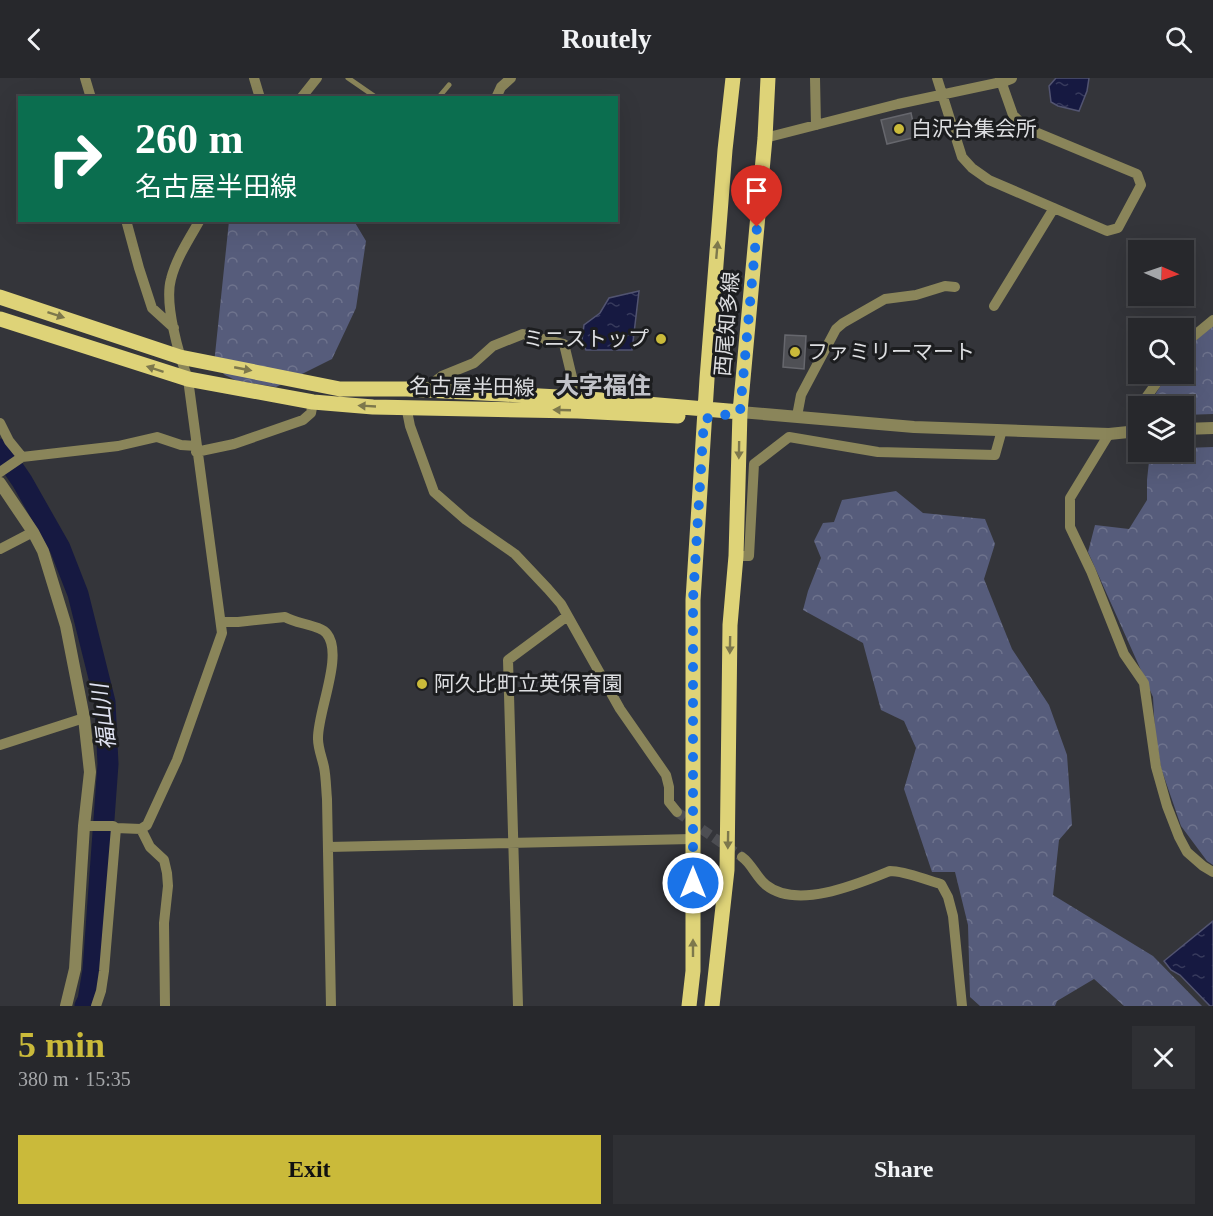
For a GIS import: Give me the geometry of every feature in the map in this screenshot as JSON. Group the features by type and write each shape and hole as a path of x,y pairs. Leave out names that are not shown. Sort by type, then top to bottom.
{"main road":[{"name":"西尾知多線","path":"689,1006 693,971 693,600 704,413 733,78"},
{"name":"西尾知多線","path":"712,1006 727,870 730,625 736,556 740,412 765,138 768,78"},
{"name":"名古屋半田線","path":"0,297 180,357 340,389 577,398 704,413"},
{"name":"名古屋半田線","path":"0,319 188,380 313,402 374,406 578,411 740,412"}],"street":[{"path":"85,78 90,96"},
{"path":"254,78 259,96"},
{"path":"305,96 317,78"},
{"path":"497,96 501,87 511,78"},
{"path":"815,78 816,125"},
{"path":"765,138 941,95 1004,79 1013,115 1026,128 1137,174 1141,185 1118,228 1107,231 989,180 972,168 962,157 941,95 937,78"},
{"path":"994,306 1054,208"},
{"path":"127,222 153,308 175,328"},
{"path":"141,829 151,818 177,760 220,642 222,622 188,380 180,357 171,314 170,281 199,222"},
{"path":"797,416 801,395 836,329 843,323 890,297 916,295 945,286 955,287"},
{"path":"1194,336 1213,320"},
{"path":"430,391 434,382 442,376 474,363 493,346 523,334 564,344 577,398"},
{"path":"66,1006 75,969 89,826 90,772 84,718 66,626 43,551 1,475 20,459 118,446 157,437 196,449 234,444 303,420 311,413 313,402"},
{"path":"406,406 410,426 434,492 466,520 515,554 561,604 620,709 666,776 669,802 676,812"},
{"path":"740,412 914,428 1110,434 1128,433"},
{"path":"0,423 20,459"},
{"path":"1194,429 1213,428"},
{"path":"736,556 749,556 754,464 789,437 878,452 995,456 1002,430"},
{"path":"1110,434 1070,498 1070,527 1091,571 1124,654 1144,683 1156,767 1179,837 1187,852 1213,872"},
{"path":"0,549 33,532"},
{"path":"222,622 285,617 325,631 330,638 331,675 320,718 318,740 324,767 328,848 331,1006"},
{"path":"518,1006 508,660 567,617"},
{"path":"0,744 84,718"},
{"path":"89,826 141,829"},
{"path":"96,1006 104,971 115,827"},
{"path":"141,829 150,847 164,860 167,873 165,1006"},
{"path":"328,848 692,839"},
{"path":"742,857 748,861 765,885 785,893 801,895 827,893 890,871 901,871 922,880 942,884 953,916 962,1006"}],"lane":[{"path":"348,78 374,96"},
{"path":"440,96 449,85"}],"green space":[{"path":"229,222 355,222 366,241 356,308 332,359 276,387 237,381 225,375 214,364"},
{"path":"1213,324 1213,414 1194,415 1194,396 1154,396 1162,384 1194,384 1194,338"},
{"path":"1213,447 1213,865 1207,861 1181,826 1161,768 1155,733 1153,697 1088,552 1095,525 1129,529 1147,500 1149,462 1194,462 1194,448"},
{"path":"896,491 923,513 985,519 995,544 984,579 1012,649 1049,705 1067,755 1072,825 1059,840 1053,895 1153,956 1202,1006 1124,1006 1094,979 1057,1001 1055,1006 980,1006 970,997 968,925 955,872 932,872 904,789 916,748 904,721 881,710 863,643 803,610 821,558 814,541 823,523 834,522 842,500"}],"water":[{"path":"1056,78 1089,78 1087,91 1079,111 1051,102 1049,86"},
{"path":"639,291 632,350 586,350 582,340 584,325 600,313 609,298"},
{"path":"1213,921 1213,1006 1210,1006 1164,961"}],"building":[{"name":"白沢台集会所","path":"911,113 916,137 887,144 881,120"},
{"name":"ファミリーマート","path":"785,335 806,336 804,369 783,367"}],"waterway":[{"name":"福山川","path":"0,449 22,481 60,548 78,594 105,702 108,764 93,970 85,1006"}],"tunnel":[{"path":"677,812 742,857"}],"place":[{"name":"白沢台集会所","path":"899,129"},
{"name":"ミニストップ","path":"661,339"},
{"name":"ファミリーマート","path":"795,352"},
{"name":"阿久比町立英保育園","path":"422,684"}],"district":[{"name":"大字福住","path":"603,386"}],"route":[{"path":"693,883 693,600 704,419 740,412 757,227"}]}
